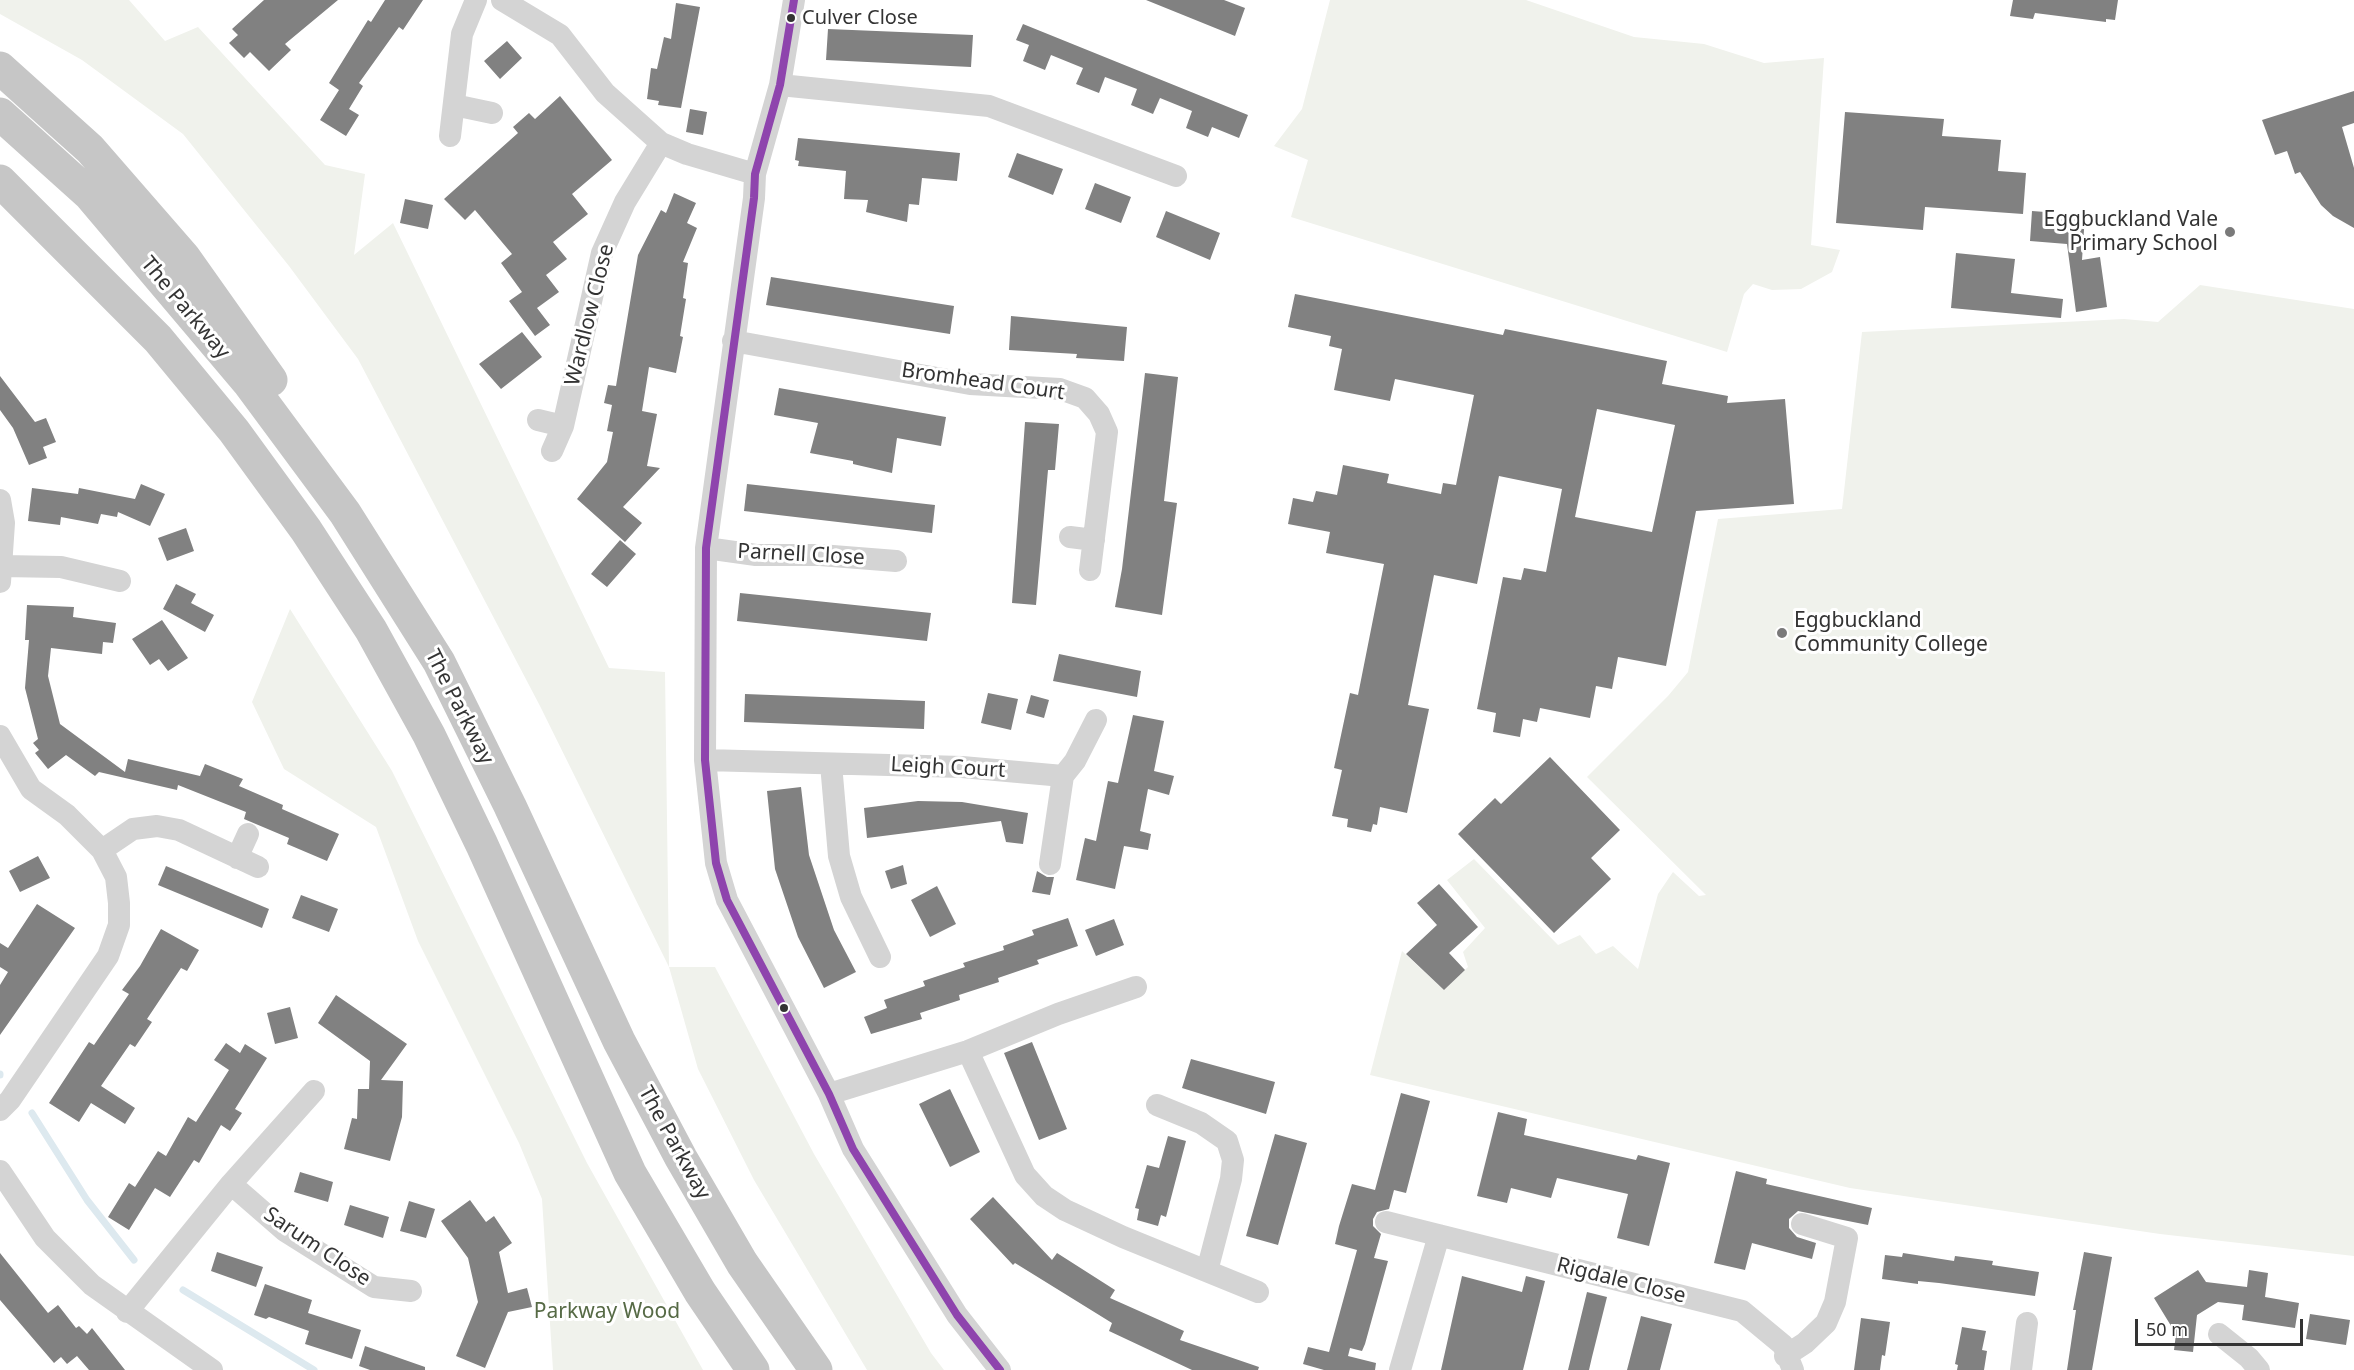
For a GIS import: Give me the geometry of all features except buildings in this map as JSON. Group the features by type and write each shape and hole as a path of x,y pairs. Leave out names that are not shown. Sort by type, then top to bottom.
{"highway":[{"path":"0,68 90,149 184,257 307,431 387,552 439,662"},
{"name":"The Parkway","path":"0,114 90,195 248,382 345,513 439,662 510,806 619,1041 676,1148 742,1263 816,1370"},
{"name":"The Parkway","path":"0,181 158,339 234,431 306,530 371,630 429,735 482,845 630,1173 700,1292 753,1370"},
{"path":"0,211 84,288 158,339"}],"street":[{"path":"450,136 462,34 476,0"},
{"path":"502,0 560,35 605,93 661,143 687,154 755,174"},
{"path":"794,0 780,85 755,174 754,198 706,548 705,760 716,863 728,900 829,1094 853,1149 887,1207 957,1315 1000,1370"},
{"path":"780,85 989,106 1176,176"},
{"path":"454,105 492,113"},
{"name":"Wardlow Close","path":"552,451 563,426 602,253 625,202 661,143"},
{"name":"Bromhead Court","path":"733,341 970,384 1060,389 1084,398 1099,414 1107,432 1090,570"},
{"path":"538,420 563,426"},
{"path":"0,500 4,523 1,574 61,567 120,580"},
{"path":"1070,537 1094,540"},
{"name":"Parnell Close","path":"706,548 756,555 820,555 896,561"},
{"path":"1050,864 1063,776 1075,761 1096,720"},
{"path":"0,736 32,789 67,814 102,850 116,877 119,903 119,925 108,956 10,1100 0,1110"},
{"name":"Leigh Court","path":"705,760 962,767 1063,776"},
{"path":"831,764 839,856 851,897 880,957"},
{"path":"102,850 134,829 157,826 178,830 247,862 248,834"},
{"path":"829,1094 968,1051 1058,1014 1136,987"},
{"path":"968,1051 1025,1175 1044,1196 1075,1214 1258,1292"},
{"path":"127,1312 231,1184 314,1091"},
{"path":"1157,1105 1201,1123 1227,1141 1233,1160 1231,1179 1207,1271"},
{"path":"0,1171 45,1238 92,1285 127,1312 212,1370"},
{"name":"Sarum Close","path":"231,1184 285,1231 374,1287 411,1291"},
{"name":"Rigdale Close","path":"1386,1222 1742,1311 1782,1345 1789,1363"},
{"name":"Rigdale Close","path":"1789,1363 1805,1343 1826,1323 1835,1302 1847,1238 1802,1224"},
{"path":"1400,1370 1439,1235"},
{"path":"2021,1370 2026,1323"},
{"path":"2219,1334 2249,1358 2259,1370"}],"green space":[{"path":"0,0 129,0 165,41 198,27 325,165 365,174 354,255 393,223 609,668 665,672 669,967 540,706 358,359 289,266 183,134 82,60 0,14"},
{"path":"1330,0 1526,0 1634,37 1704,44 1764,63 1824,58 1811,245 1840,250 1832,272 1801,289 1772,290 1753,284 1744,294 1727,352 1291,217 1308,160 1274,146 1302,109"},
{"path":"2200,285 2354,309 2354,1256 2160,1234 1850,1188 1370,1075 1402,951 1444,990 1468,967 1463,952 1485,928 1447,880 1474,859 1558,945 1580,935 1596,954 1613,946 1638,969 1658,894 1673,872 1699,896 1706,895 1587,777 1668,696 1688,672 1718,519 1842,509 1862,332 2124,319 2158,322"},
{"name":"Parkway Wood","path":"290,609 392,771 587,1163 703,1370 553,1370 542,1199 519,1143 418,941 376,827 284,769 252,702"},
{"path":"669,967 715,967 814,1154 931,1353 944,1370 867,1370 754,1180 698,1069"}],"waterway":[{"path":"32,1113 87,1200 134,1260"},
{"path":"183,1290 314,1370"}],"transit line":[{"path":"794,0 780,85 755,174 754,198 706,548 705,760 716,863 727,900 829,1094 853,1149 957,1315 1000,1370"}],"place":[{"name":"Culver Close","path":"791,18"},
{"name":"Eggbuckland Vale Primary School","path":"2230,232"},
{"name":"Eggbuckland Community College","path":"1782,633"}]}
